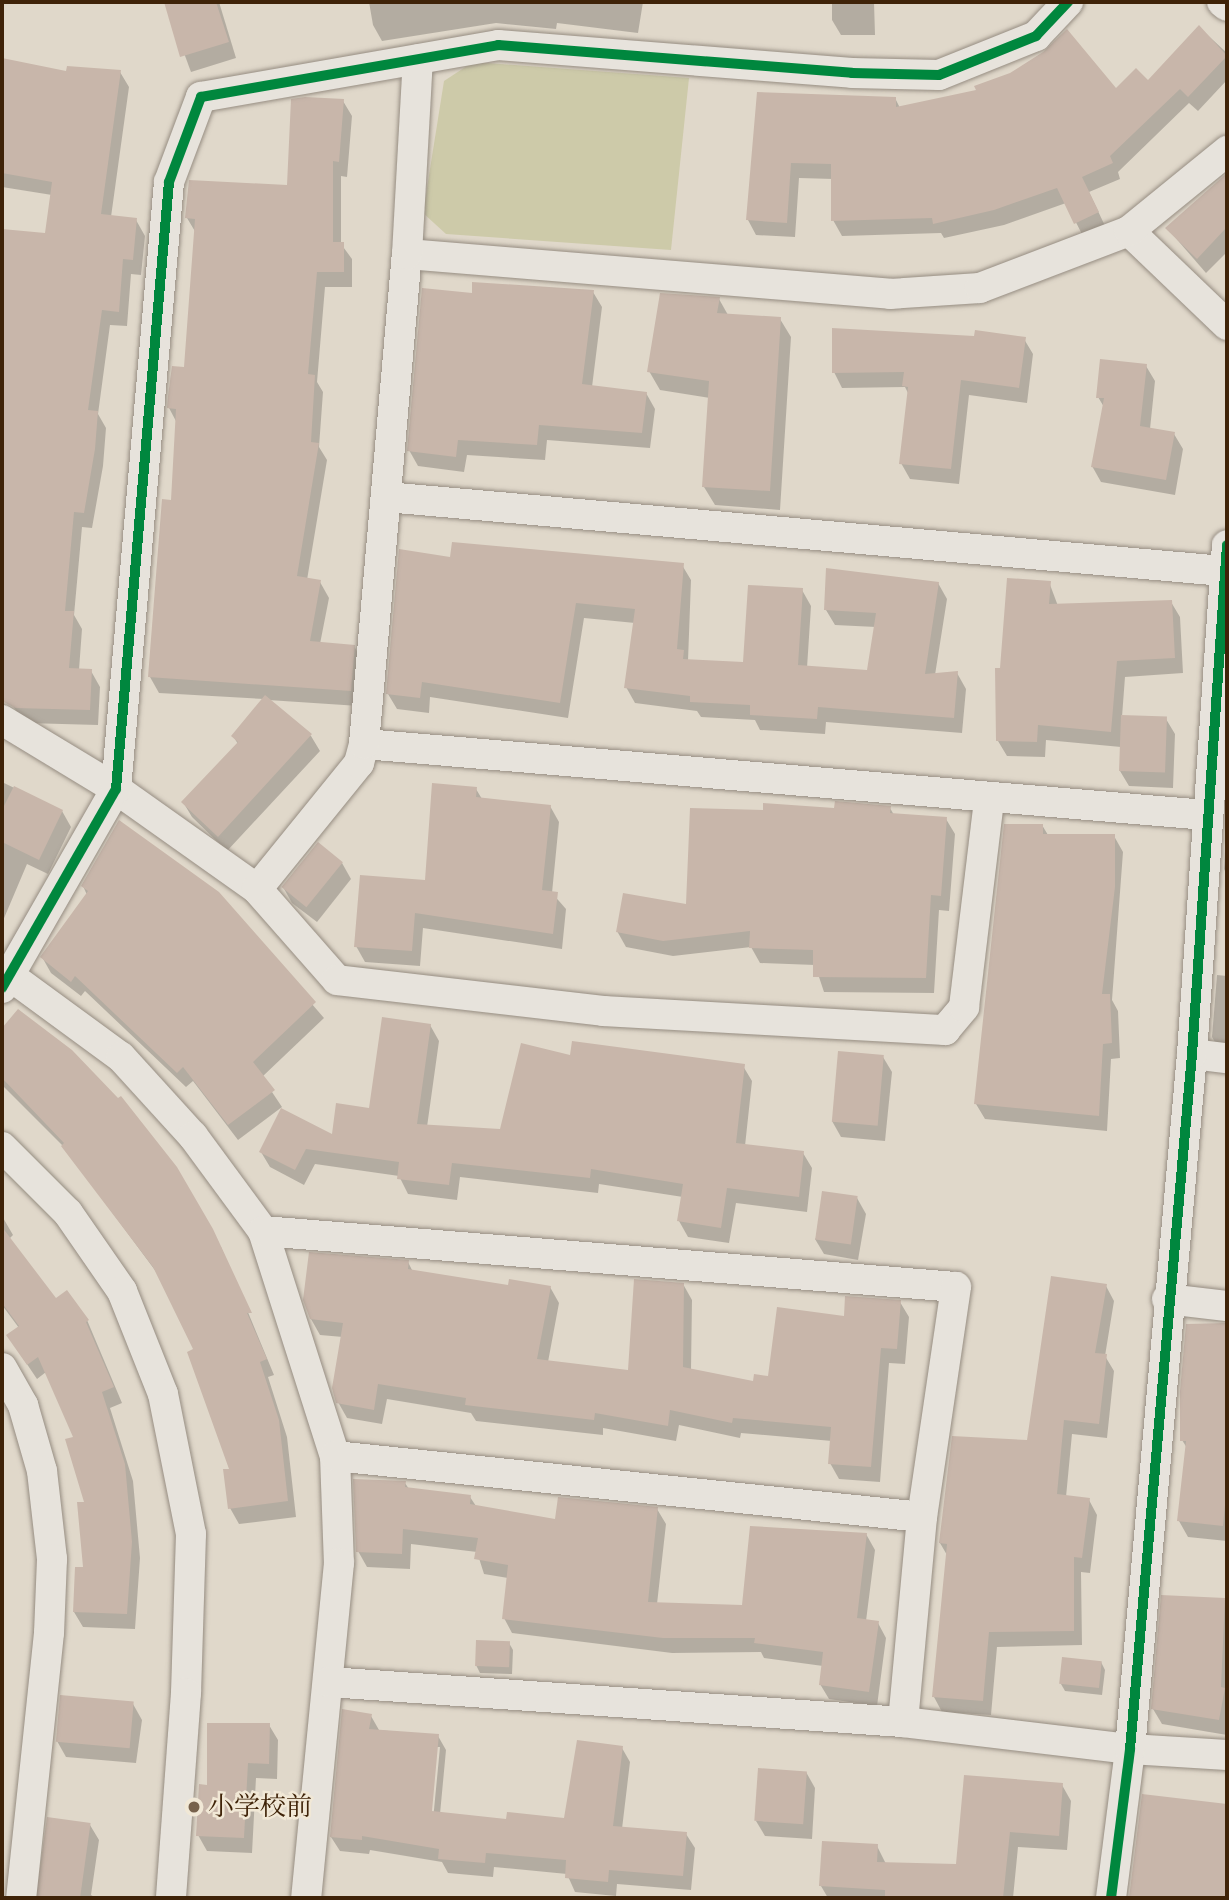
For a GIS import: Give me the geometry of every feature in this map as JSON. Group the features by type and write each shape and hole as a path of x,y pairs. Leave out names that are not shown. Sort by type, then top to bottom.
{"street":[{"path":"306,1898 339,1563 335,1456 263,1231 193,1136 121,1057 5,977 116,789 169,182 201,97 498,45 852,73 939,75 1037,36 1068,2"},
{"path":"1222,2 1227,6"},
{"path":"257,889 359,763 364,744 407,254 418,59"},
{"path":"407,254 890,294 980,288 1129,232 1227,151"},
{"path":"1129,232 1227,325"},
{"path":"386,497 1225,558 1192,1054 1167,1299 1130,1749 1111,1898"},
{"path":"2,720 116,789 257,889 337,980 603,1011 945,1030 964,1007 989,800"},
{"path":"364,744 989,800 1206,815"},
{"path":"1192,1054 1227,1058"},
{"path":"2,1147 68,1213 122,1291 163,1394 191,1534 186,1693 171,1898"},
{"path":"263,1231 956,1287 922,1517 903,1721"},
{"path":"1167,1299 1227,1306"},
{"path":"2,1368 23,1405 42,1471 52,1559 49,1633 21,1898"},
{"path":"335,1456 922,1517"},
{"path":"329,1682 903,1721 1130,1749 1227,1755"}],"shaded area":[{"path":"473,62 689,78 671,250 446,234 423,213 444,81"}],"building":[{"path":"164,2 216,2 229,42 180,57"},
{"path":"1199,25 1227,56 1188,97 1180,89 1110,156 1113,163 1082,177 1099,212 1074,224 1057,188 994,210 933,224 932,218 831,221 831,164 791,163 787,223 746,220 757,92 896,97 896,107 976,90 974,86 1010,73 1043,52 1067,29 1116,88 1136,68 1148,80"},
{"path":"2,58 66,71 67,66 121,70 101,214 137,218 133,260 123,259 119,312 102,310 88,410 98,411 95,449 84,513 74,512 65,611 74,611 69,668 92,669 90,710 15,708 2,701 2,229 45,233 52,182 2,173"},
{"path":"291,99 344,99 339,162 333,161 333,242 344,242 344,272 317,272 308,374 315,375 311,442 319,443 297,576 321,580 310,641 355,645 351,691 148,677 162,499 171,500 176,409 167,408 168,396 172,366 184,367 195,219 185,218 189,180 287,185"},
{"path":"1227,173 1227,227 1197,259 1165,228"},
{"path":"472,282 594,290 582,384 647,392 642,433 539,425 537,445 458,440 456,457 407,451 422,288 472,293"},
{"path":"660,293 720,297 717,313 781,317 770,491 702,487 709,381 647,372"},
{"path":"832,328 974,336 975,330 1026,337 1019,388 961,380 951,469 899,464 908,387 902,386 904,372 832,373"},
{"path":"1100,359 1147,364 1140,426 1175,432 1166,480 1091,467 1104,398 1096,398"},
{"path":"452,542 684,563 677,649 684,650 683,659 743,662 748,585 803,588 798,665 867,670 876,613 824,610 826,568 939,582 925,674 958,671 954,718 818,707 817,719 750,715 750,705 690,702 690,696 624,688 635,609 576,603 560,703 422,682 420,698 386,694 399,549 450,557"},
{"path":"1007,578 1051,581 1049,604 1172,600 1175,658 1117,661 1111,732 1038,725 1037,742 996,741 995,668 1000,668"},
{"path":"265,695 312,734 218,837 181,802 238,742 231,736"},
{"path":"1121,715 1167,717 1165,773 1119,771"},
{"path":"432,783 477,787 476,797 551,805 542,890 558,892 553,934 415,913 412,951 354,947 360,875 425,880"},
{"path":"14,786 63,810 39,860 2,842 2,810"},
{"path":"835,801 891,806 890,813 947,817 941,896 931,895 926,978 813,977 813,950 749,948 750,931 663,941 616,932 623,893 686,904 690,808 763,810 763,803 834,808"},
{"path":"119,820 219,892 316,1002 253,1062 275,1090 228,1125 183,1067 177,1073 75,976 71,982 40,957 88,891 81,886"},
{"path":"1004,824 1043,824 1043,834 1115,834 1115,887 1102,994 1110,994 1112,1043 1103,1044 1099,1116 974,1104"},
{"path":"318,842 343,862 306,907 281,887"},
{"path":"18,1009 72,1050 118,1098 121,1096 177,1167 213,1229 252,1313 247,1313 267,1359 260,1362 279,1420 288,1501 228,1509 223,1469 229,1469 187,1352 193,1349 153,1267 61,1146 64,1143 2,1078 2,1028"},
{"path":"382,1017 431,1024 417,1124 500,1129 521,1043 570,1055 572,1041 745,1064 736,1143 804,1151 799,1197 727,1188 721,1228 677,1221 683,1184 591,1169 590,1178 452,1163 449,1185 397,1179 399,1162 306,1149 295,1170 259,1152 281,1108 332,1134 336,1103 369,1108"},
{"path":"838,1051 884,1055 878,1126 832,1122"},
{"path":"822,1191 858,1196 851,1245 815,1240"},
{"path":"2,1227 56,1298 67,1290 89,1320 86,1322 114,1387 102,1392 125,1464 132,1542 127,1614 73,1612 75,1567 83,1567 77,1502 84,1502 65,1439 73,1437 38,1357 27,1365 6,1335 19,1326 2,1303"},
{"path":"309,1252 409,1260 408,1269 508,1285 509,1279 551,1286 537,1359 628,1370 634,1279 684,1283 683,1367 753,1381 754,1374 768,1376 777,1307 844,1316 845,1296 901,1300 897,1349 881,1348 871,1467 828,1464 831,1427 733,1418 732,1423 670,1410 668,1426 595,1413 594,1420 465,1405 466,1398 378,1384 374,1410 336,1403 332,1388 343,1323 310,1319 303,1300"},
{"path":"1051,1276 1107,1284 1095,1353 1107,1354 1099,1424 1064,1420 1057,1494 1090,1498 1082,1558 1074,1557 1074,1631 989,1632 983,1701 932,1697 947,1544 939,1543 952,1436 1027,1440"},
{"path":"1227,1323 1227,1484 1223,1526 1177,1521 1186,1441 1180,1441 1180,1391 1186,1324"},
{"path":"353,1479 406,1481 405,1487 471,1495 470,1504 555,1519 558,1497 658,1507 648,1602 742,1605 750,1526 867,1533 857,1618 879,1621 869,1692 819,1685 823,1652 754,1643 755,1638 663,1638 502,1619 508,1565 474,1559 478,1538 403,1529 402,1554 356,1552"},
{"path":"1161,1595 1225,1598 1221,1687 1225,1688 1219,1720 1151,1709"},
{"path":"476,1640 510,1641 509,1667 475,1666"},
{"path":"1062,1657 1102,1661 1099,1688 1059,1684"},
{"path":"60,1695 134,1701 130,1748 56,1742"},
{"path":"342,1709 372,1714 369,1729 439,1734 432,1811 506,1819 507,1812 564,1818 577,1740 623,1746 613,1826 687,1832 683,1876 609,1870 608,1882 565,1878 566,1860 486,1853 485,1863 438,1859 439,1849 362,1836 362,1840 330,1837"},
{"path":"207,1723 270,1723 269,1764 248,1763 244,1838 196,1836 199,1784 207,1785"},
{"path":"758,1768 807,1771 803,1824 754,1821"},
{"path":"964,1775 1063,1783 1059,1836 1010,1832 1003,1898 885,1898 885,1890 819,1886 822,1841 878,1844 877,1862 956,1864"},
{"path":"1142,1794 1227,1804 1227,1898 1129,1898"},
{"path":"47,1817 91,1823 80,1898 36,1897"}],"cycle path":[{"path":"2,988 116,789 169,182 201,97 498,45 852,73 939,75 1036,36 1068,2"},
{"path":"1111,1898 1130,1749 1192,1054 1227,545"}],"place":[{"name":"小学校前","path":"194,1807"}]}
